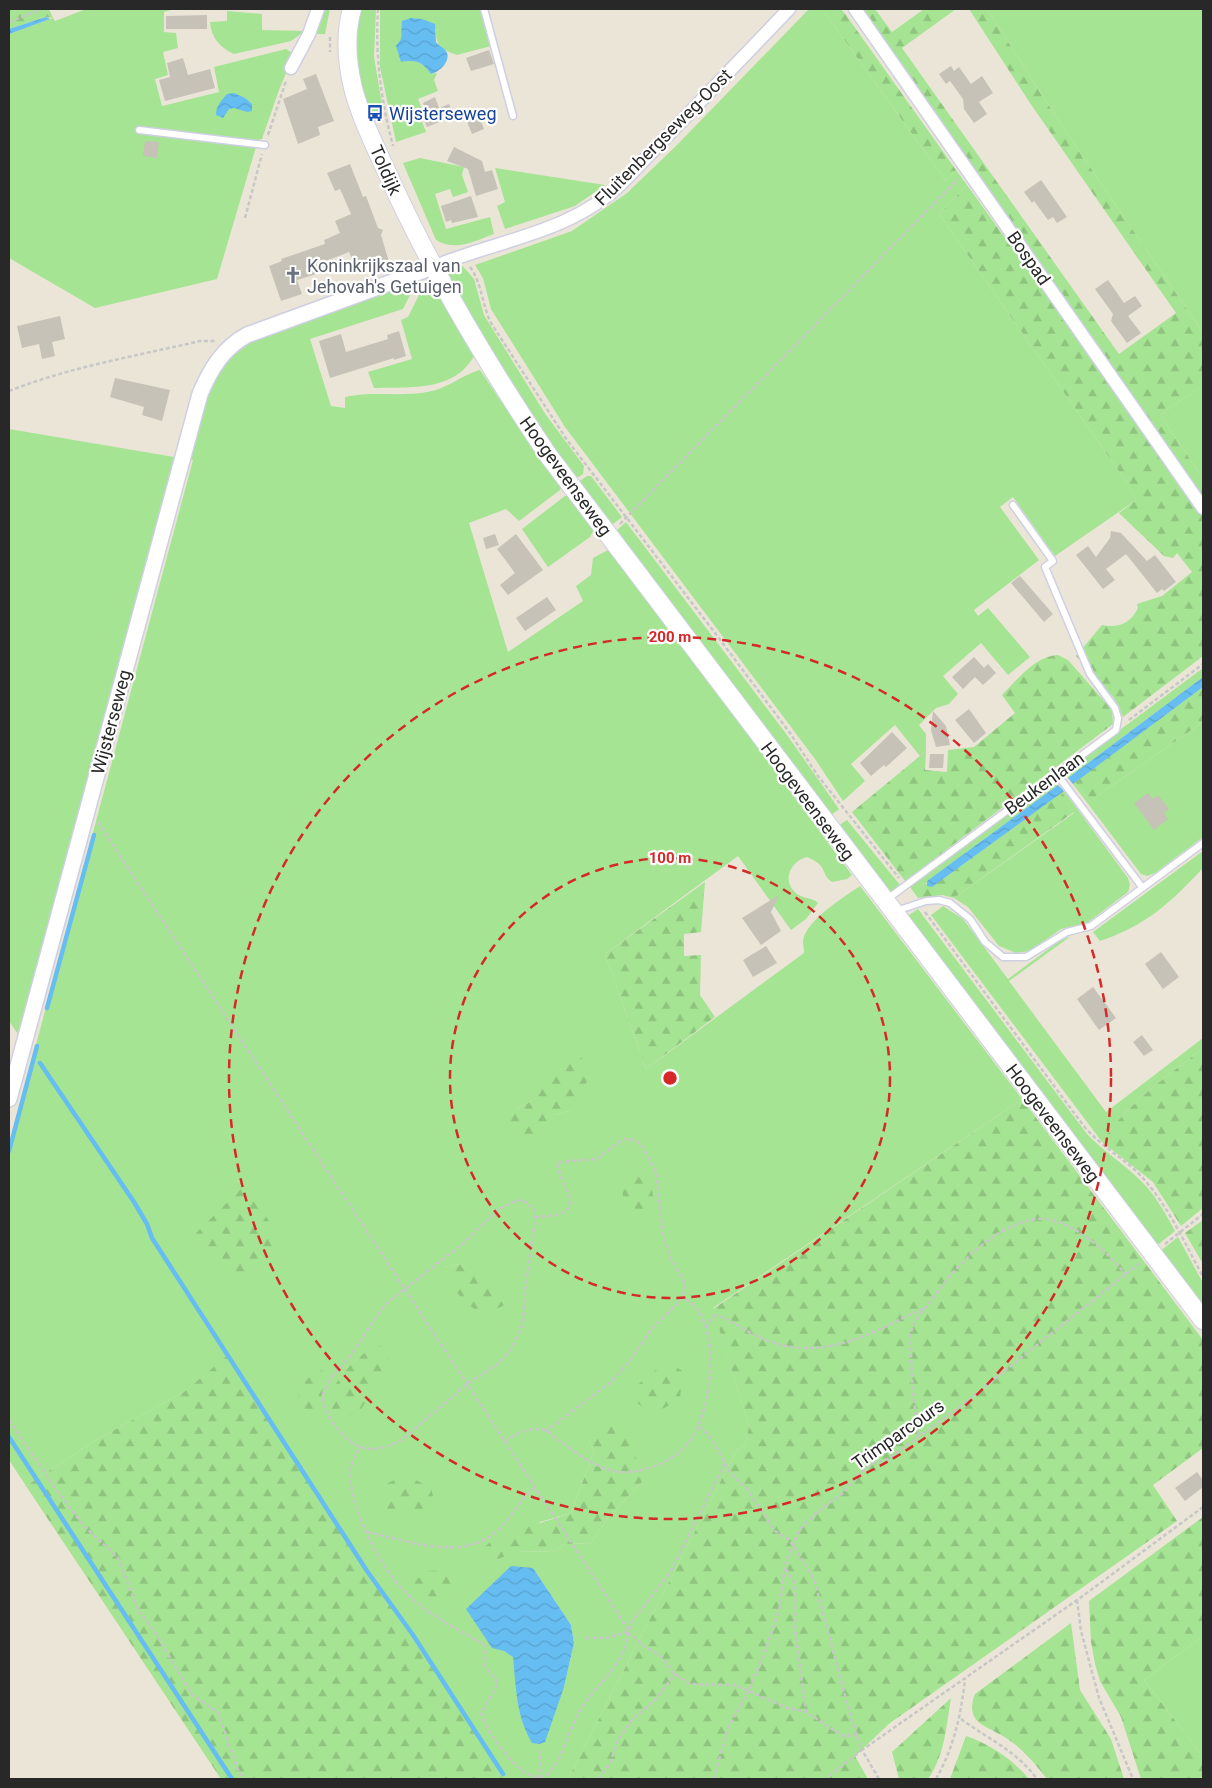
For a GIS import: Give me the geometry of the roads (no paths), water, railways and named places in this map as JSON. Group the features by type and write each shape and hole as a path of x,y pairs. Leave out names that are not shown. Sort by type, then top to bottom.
{"main road":[{"name":"Toldijk","path":"352,9 348,49 356,99 398,195 433,267"},
{"name":"Hoogeveenseweg","path":"433,267 511,400 548,455 888,907 1203,1320"}],"street":[{"path":"291,68 309,34 318,9"},
{"name":"Fluitenbergseweg-Oost","path":"433,267 571,220 595,207 622,183 789,9"},
{"name":"Bospad","path":"854,9 1203,508"},
{"name":"Wijsterseweg","path":"9,1099 200,394 208,375 227,350 238,340 255,331 433,267"}],"lane":[{"path":"484,9 513,116"},
{"path":"139,130 265,145"},
{"name":"Beukenlaan","path":"888,907 905,886 1116,730 1118,718 1115,708 1090,674 1045,567 1053,561 1013,505"},
{"path":"1056,773 1142,887"},
{"path":"888,907 939,900 960,909 970,918 985,942 1003,957 1026,957 1067,932 1091,926 1203,843"}],"water":[{"path":"46,17 50,19 9,34 9,29"},
{"path":"411,18 422,19 435,24 436,42 446,51 447,58 444,65 434,73 431,74 419,62 401,62 396,46 401,39 402,21"},
{"path":"234,93 252,104 252,111 247,112 234,108 229,109 223,118 216,115 218,106 227,94"},
{"path":"1203,677 1203,687 1073,784 1068,778"},
{"path":"1058,785 1064,791 932,887 927,886 927,881"},
{"path":"511,1566 533,1568 571,1625 574,1643 564,1687 545,1742 539,1744 532,1743 520,1712 513,1657 504,1651 492,1648 466,1609"}],"waterway":[{"path":"47,1008 94,835"},
{"path":"9,1151 37,1046"},
{"path":"40,1063 134,1202 147,1224 152,1238 367,1571 413,1635 503,1774"},
{"path":"9,1437 232,1779"}],"place":[{"name":"Wijsterseweg","path":"375,113"},
{"name":"Koninkrijkszaal van Jehovah's Getuigen","path":"293,275"}]}
